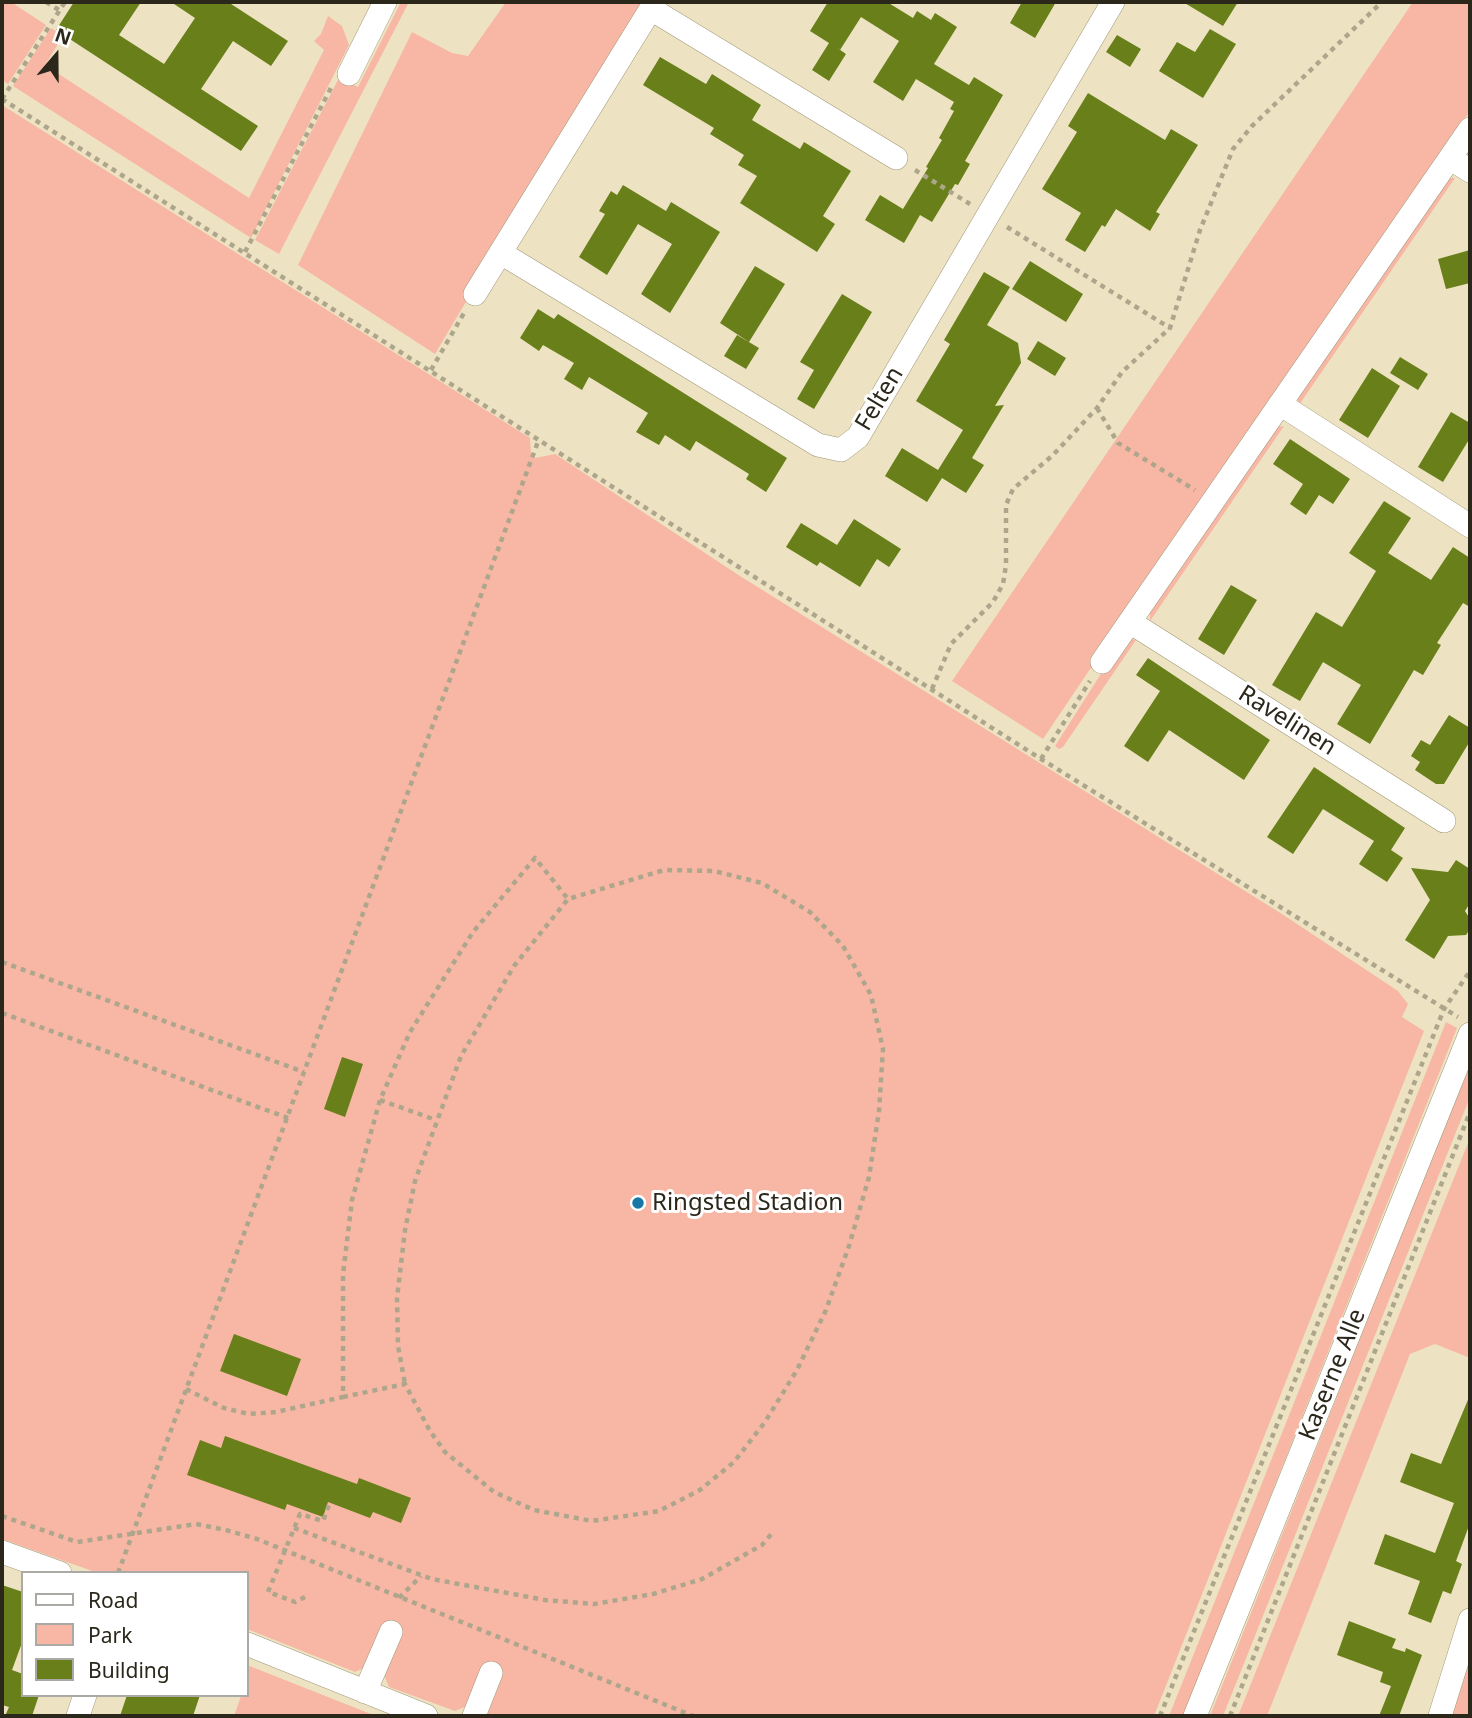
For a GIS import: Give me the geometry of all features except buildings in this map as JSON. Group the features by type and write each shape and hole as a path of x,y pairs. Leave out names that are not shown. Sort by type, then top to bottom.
{"street":[{"path":"349,74 385,2"},
{"name":"Felten","path":"501,253 818,445 841,450 858,437 1113,2"},
{"path":"475,294 653,5 896,158"},
{"path":"1102,662 1470,128"},
{"path":"1450,158 1470,171"},
{"path":"1280,404 1470,526"},
{"name":"Ravelinen","path":"1130,622 1444,821"},
{"name":"Kaserne Alle","path":"1195,1716 1466,1027"},
{"path":"2,1552 54,1571"},
{"path":"1440,1716 1470,1620"},
{"path":"365,1692 391,1632"},
{"path":"248,1644 426,1716"},
{"path":"474,1716 491,1673"},
{"path":"78,1716 84,1697"}],"path":[{"path":"46,2 59,10"},
{"path":"65,2 2,99 1041,759 1444,1009 1466,1027"},
{"path":"932,689 951,644 993,602 1003,584 1006,565 1006,505 1013,489 1053,455 1097,408 1122,372 1170,328 1200,230 1234,149 1252,126 1382,2"},
{"path":"245,252 338,74 349,74"},
{"path":"1110,291 1170,328"},
{"path":"432,370 475,294"},
{"path":"1097,408 1118,443 1213,501"},
{"path":"119,1571 539,439"},
{"path":"1041,759 1102,662"},
{"path":"344,1397 343,1274 352,1200 380,1100 411,1032 473,932 535,858 568,899"},
{"path":"664,870 713,871 762,883 810,912 843,946 871,995 883,1049 879,1111 869,1177 849,1246 826,1310 797,1370 765,1422 734,1462 701,1490 659,1511 592,1521 534,1510 494,1492 445,1452 430,1431 405,1384 398,1346 397,1298 405,1230 415,1181 436,1120 461,1056 491,1004 514,966 568,899 664,870"},
{"path":"2,962 304,1072"},
{"path":"1160,1716 1444,1009 1470,971"},
{"path":"2,1013 288,1118"},
{"path":"380,1100 436,1120"},
{"path":"1230,1716 1470,1112"},
{"path":"186,1389 224,1408 249,1414 276,1412 405,1384"},
{"path":"305,1597 295,1602 268,1592 300,1514 323,1521 329,1505"},
{"path":"2,1517 78,1542 196,1524 226,1530 693,1716"},
{"path":"294,1528 422,1576 485,1590 594,1605 653,1594 702,1579 762,1545 774,1531"},
{"path":"399,1598 422,1576"}],"green space":[{"path":"2,2 11,2 46,25 8,84 2,80"},
{"path":"401,2 409,2 279,254 255,240 339,78 358,87"},
{"path":"506,2 644,2 435,354 298,265 412,32 452,53 468,56"},
{"path":"1413,2 1470,2 1470,111 1321,326 1043,739 952,681"},
{"path":"328,16 342,26 349,45 251,238 13,86 51,28 63,36 45,65 249,198 324,50 314,41 321,34"},
{"path":"2,105 530,438 531,455 535,458 555,454 740,576 1282,914 1398,991 1408,1004 1402,1017 1424,1031 1154,1716 482,1716 483,1714 465,1707 455,1711 389,1687 384,1675 366,1667 355,1672 248,1629 248,1571 92,1571 2,1539"},
{"path":"1447,178 1455,178 1299,405 1297,395"},
{"path":"1284,426 1150,621 1150,608 1276,427"},
{"path":"1131,639 1136,640 1063,747 1059,749 1055,746 1104,669"},
{"path":"1446,1022 1457,1028 1183,1716 1169,1716"},
{"path":"1470,1062 1470,1097 1223,1716 1210,1716"},
{"path":"1470,1138 1470,1358 1435,1344 1410,1354 1267,1716 1238,1716"},
{"path":"1470,1644 1470,1716 1455,1716 1449,1712"},
{"path":"248,1665 376,1716 234,1716 241,1697 248,1697"}],"place":[{"name":"Ringsted Stadion","path":"638,1203"}]}
